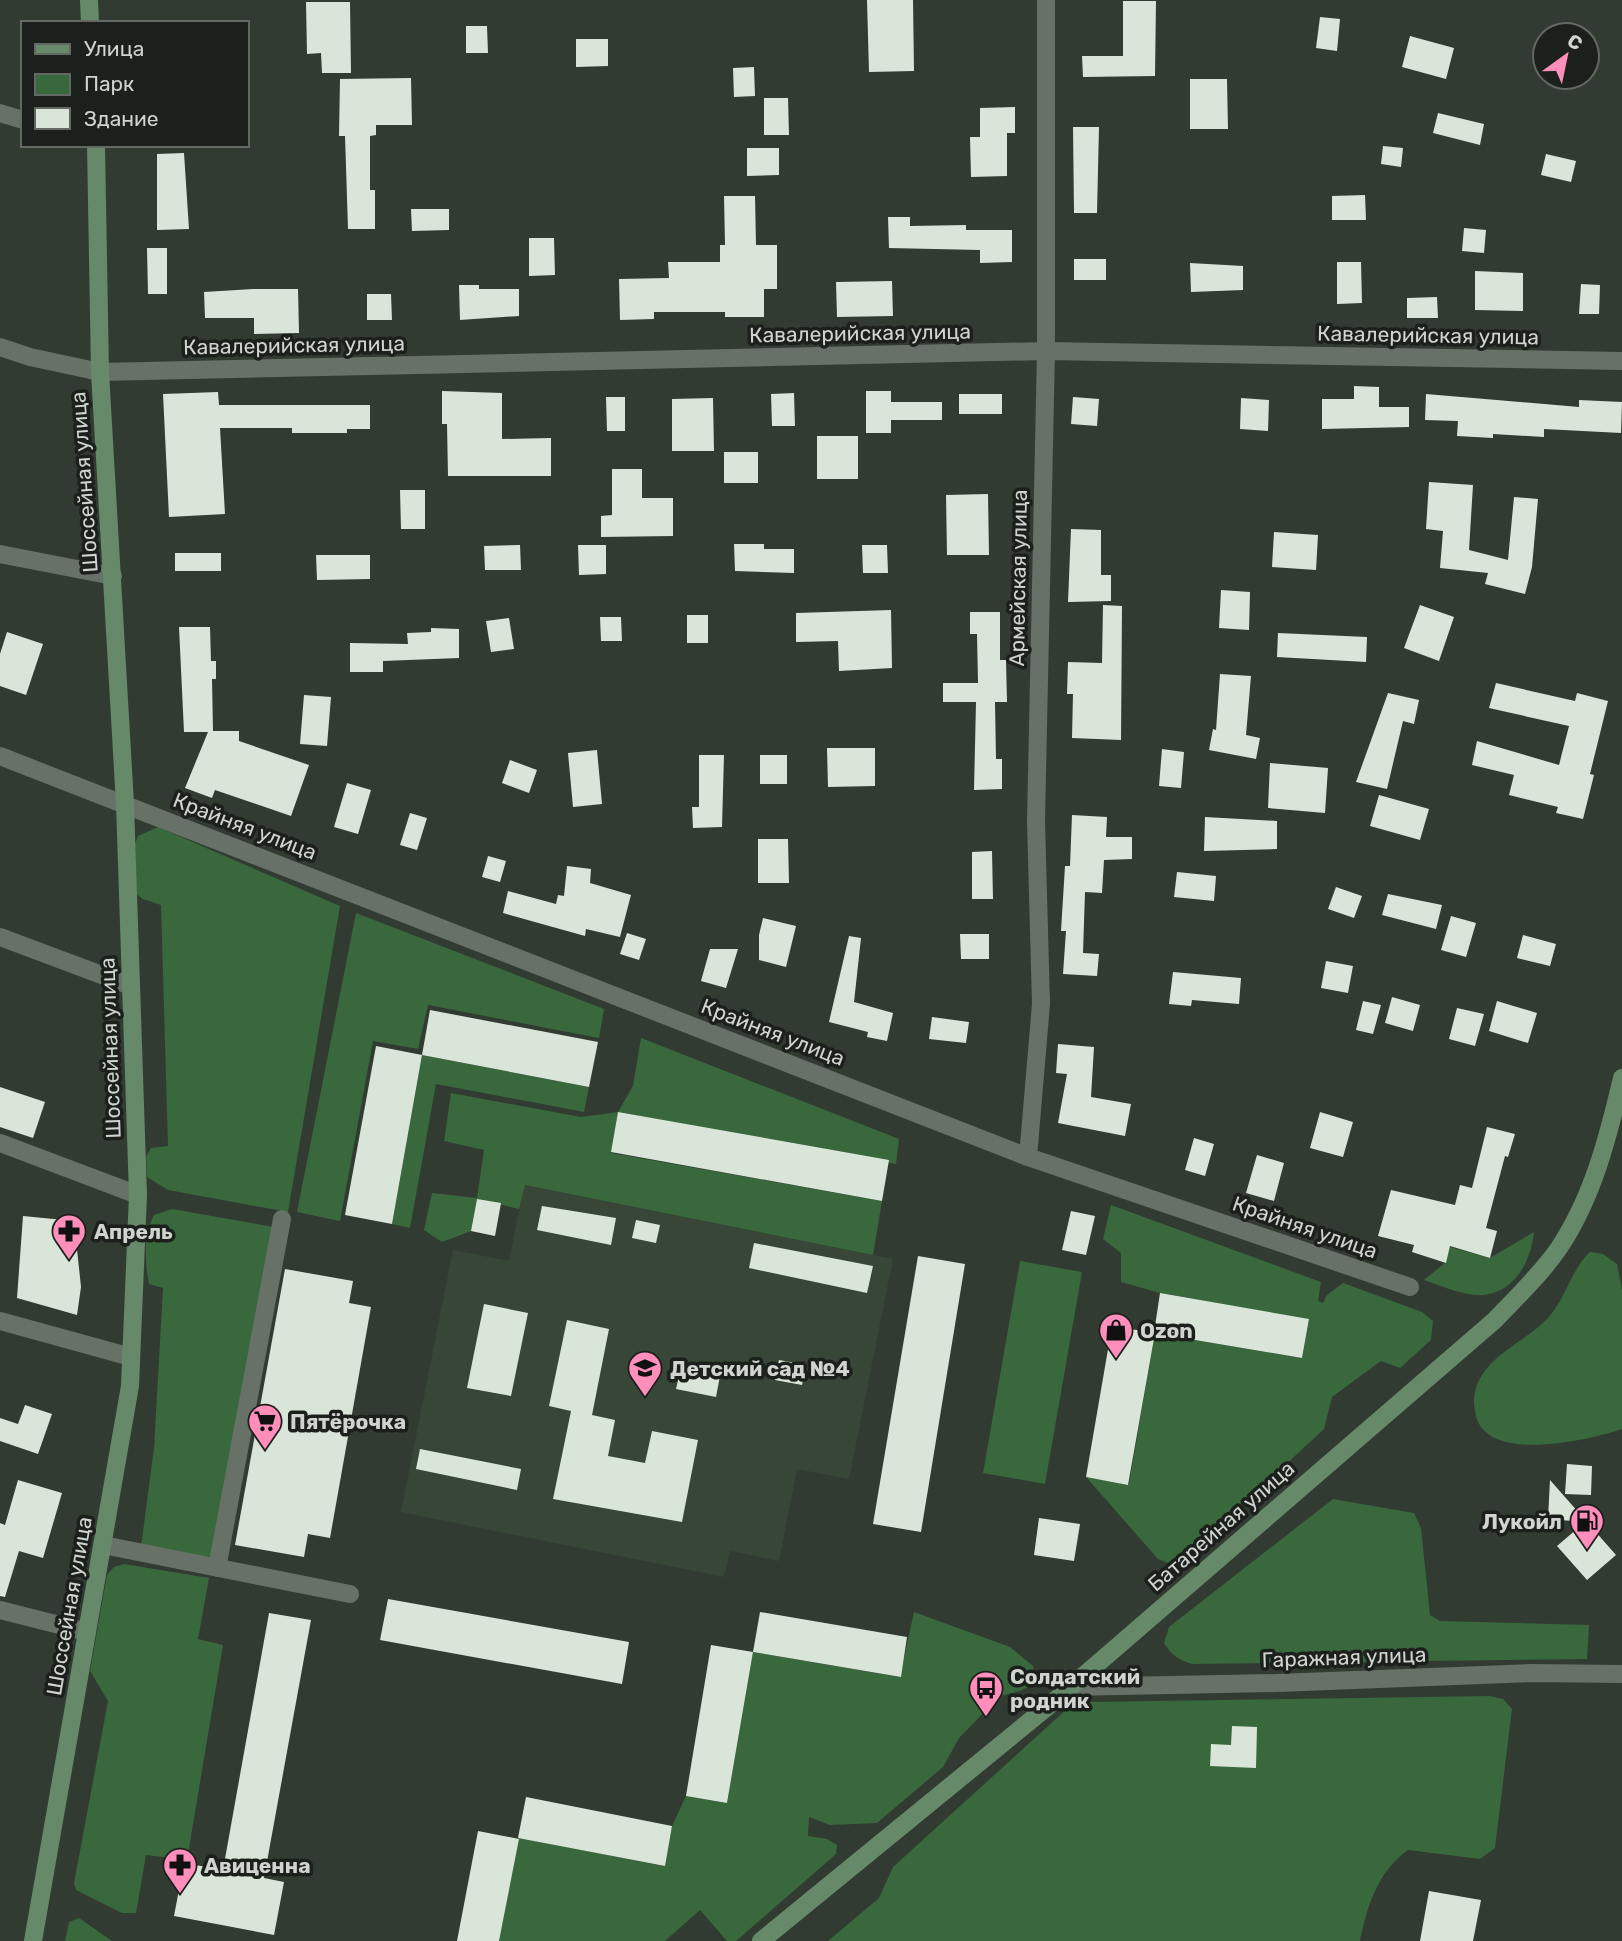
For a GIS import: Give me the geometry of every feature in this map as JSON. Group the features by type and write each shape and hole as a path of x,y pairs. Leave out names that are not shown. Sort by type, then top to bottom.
{"main road":[{"path":"89,0 90,21"},
{"name":"Шоссейная улица","path":"33,1941 121,1444 131,1357 138,1195 125,804 100,372 96,147"},
{"name":"Батарейная улица","path":"761,1941 1069,1687 1495,1320 1532,1281 1558,1248 1593,1182 1622,1078"}],"street":[{"name":"Армейская улица","path":"1028,1157 1041,1004 1036,821 1046,351 1046,0"},
{"path":"0,113 21,119"},
{"name":"Кавалерийская улица","path":"0,347 30,357 100,372 1046,351 1622,361"},
{"path":"0,554 113,576"},
{"name":"Крайняя улица","path":"0,756 1028,1157 1410,1287"},
{"path":"0,937 131,986"},
{"path":"0,1143 138,1195"},
{"path":"216,1568 282,1219"},
{"path":"0,1321 131,1357"},
{"path":"103,1545 350,1594"},
{"path":"0,1610 87,1632"},
{"name":"Гаражная улица","path":"1069,1687 1278,1683 1532,1673 1622,1674"}],"shaded area":[{"name":"Детский сад №4","path":"524,1185 893,1259 849,1479 797,1469 779,1561 730,1551 724,1577 401,1512 453,1250 509,1261"}],"green space":[{"path":"158,827 340,906 288,1212 168,1190 147,1177 146,1157 151,1148 168,1146 161,905 136,894 135,844 138,836"},
{"path":"356,913 604,1009 599,1038 428,1005 418,1049 373,1041 340,1221 297,1212"},
{"path":"641,1038 899,1139 896,1164 618,1112 633,1086"},
{"path":"422,1055 589,1087 584,1112 436,1084 410,1228 392,1224"},
{"path":"451,1093 581,1117 618,1112 611,1153 882,1201 873,1255 525,1185 519,1209 477,1199 471,1231 442,1242 424,1230 432,1193 477,1198 484,1150 444,1141"},
{"path":"1111,1205 1321,1282 1318,1301 1323,1303 1327,1295 1343,1283 1422,1312 1433,1321 1431,1340 1400,1368 1381,1361 1332,1397 1324,1429 1176,1566 1158,1559 1086,1477 1129,1484 1155,1333 1302,1358 1309,1320 1160,1293 1121,1282 1121,1253 1103,1239"},
{"path":"172,1209 274,1227 210,1561 141,1547 154,1448 163,1288 149,1284 147,1240 154,1215"},
{"path":"1534,1232 1520,1273 1495,1293 1468,1294 1424,1280 1445,1263 1450,1247 1490,1258"},
{"path":"1590,1252 1603,1254 1617,1264 1622,1290 1622,1429 1541,1445 1499,1440 1484,1431 1476,1416 1474,1400 1479,1380 1496,1359 1547,1319"},
{"path":"1020,1261 1082,1272 1045,1484 983,1473"},
{"path":"1333,1499 1414,1513 1421,1528 1430,1615 1440,1621 1589,1625 1587,1659 1192,1664 1179,1659 1170,1651 1164,1643 1169,1627"},
{"path":"124,1564 209,1578 198,1639 223,1645 187,1860 146,1855 136,1913 122,1913 76,1890 74,1883 108,1701 90,1671 107,1575 114,1567"},
{"path":"914,1612 1010,1647 1033,1666 1037,1682 1020,1691 1000,1696 959,1738 943,1767 877,1823 830,1825 809,1817 808,1836 827,1839 837,1845 836,1854 736,1941 727,1941 700,1910 665,1941 499,1941 519,1838 664,1866 672,1826 686,1796 727,1803 753,1652 900,1677"},
{"path":"1490,1696 1503,1699 1512,1709 1495,1848 1480,1859 1408,1850 1389,1868 1375,1890 1360,1941 828,1941 879,1898 893,1867 1068,1708 1090,1702"},
{"path":"79,1918 112,1941 65,1941 69,1922"}],"building":[{"path":"867,0 913,0 914,71 869,72"},
{"path":"1123,1 1156,1 1155,76 1083,77 1082,56 1123,56"},
{"path":"306,2 350,2 351,73 322,73 321,53 307,54"},
{"path":"1320,17 1340,19 1337,51 1316,48"},
{"path":"466,26 487,26 488,53 466,53"},
{"path":"1410,36 1454,48 1446,79 1402,67"},
{"path":"576,39 608,39 608,66 576,67"},
{"path":"754,67 755,96 734,97 733,68"},
{"path":"411,78 412,125 376,125 376,135 370,136 370,190 375,190 375,229 348,229 345,136 339,136 340,79"},
{"path":"1190,79 1227,79 1228,129 1190,129"},
{"path":"764,98 788,98 789,135 764,135"},
{"path":"1015,107 1015,133 1007,133 1007,176 971,177 970,137 980,137 980,108"},
{"path":"1438,113 1484,124 1480,145 1433,133"},
{"path":"1073,127 1099,127 1097,213 1074,213"},
{"path":"1383,146 1403,148 1401,167 1381,164"},
{"path":"747,148 779,148 779,175 747,176"},
{"path":"184,153 189,229 157,230 157,154"},
{"path":"1546,154 1576,161 1571,182 1541,175"},
{"path":"1365,195 1366,220 1332,220 1332,196"},
{"path":"724,196 755,196 756,245 777,245 777,289 764,289 764,317 725,317 725,312 654,312 654,319 620,320 619,279 669,278 668,262 720,262 720,245 725,245"},
{"path":"411,209 449,209 449,230 412,231"},
{"path":"888,217 910,217 910,226 966,225 966,230 1012,230 1012,262 980,263 980,250 889,248"},
{"path":"1464,228 1486,230 1484,253 1462,251"},
{"path":"529,238 554,238 555,275 529,276"},
{"path":"147,248 167,248 167,294 148,294"},
{"path":"1074,259 1106,259 1106,280 1074,280"},
{"path":"1337,262 1361,262 1362,303 1337,304"},
{"path":"1190,263 1243,266 1243,290 1191,292"},
{"path":"1475,271 1523,273 1523,311 1475,310"},
{"path":"892,281 893,316 837,317 836,282"},
{"path":"1581,284 1600,285 1599,314 1579,314"},
{"path":"459,285 479,285 479,289 519,289 519,316 460,320"},
{"path":"298,289 299,333 254,334 254,318 205,318 204,292"},
{"path":"367,294 391,294 392,320 367,320"},
{"path":"1437,297 1438,318 1407,318 1407,298"},
{"path":"1354,386 1379,387 1379,407 1409,407 1409,427 1322,429 1322,399 1354,399"},
{"path":"442,391 502,393 502,439 551,438 551,476 448,476 447,424 442,424"},
{"path":"866,391 891,391 891,402 942,402 942,420 891,420 891,433 866,433"},
{"path":"218,392 219,405 370,405 370,429 347,429 347,433 292,433 292,428 220,428 225,514 169,517 163,394"},
{"path":"794,393 795,426 772,426 771,394"},
{"path":"959,394 1002,394 1002,414 959,414"},
{"path":"1426,394 1579,407 1579,400 1622,402 1621,433 1544,429 1544,437 1493,434 1493,438 1457,436 1458,421 1425,420"},
{"path":"606,397 625,397 625,431 607,431"},
{"path":"1073,397 1099,399 1097,426 1071,424"},
{"path":"713,398 714,451 672,451 672,399"},
{"path":"1241,398 1269,400 1268,431 1240,429"},
{"path":"817,436 858,436 858,479 817,479"},
{"path":"724,452 758,452 758,483 724,483"},
{"path":"612,469 642,469 642,498 673,498 673,536 601,537 601,516 612,515"},
{"path":"1429,482 1473,485 1469,550 1508,560 1514,497 1538,499 1532,567 1525,594 1485,584 1488,573 1440,568 1443,531 1426,529"},
{"path":"400,490 425,490 425,529 401,529"},
{"path":"988,494 989,555 947,555 946,495"},
{"path":"1071,529 1101,530 1101,575 1111,575 1111,601 1068,602"},
{"path":"1274,532 1318,535 1316,570 1272,567"},
{"path":"734,544 764,544 764,549 794,549 794,573 735,571"},
{"path":"520,545 521,570 485,570 484,546"},
{"path":"578,545 606,545 606,574 579,575"},
{"path":"862,545 887,545 888,573 863,573"},
{"path":"175,553 221,553 221,571 175,571"},
{"path":"316,555 370,555 370,579 317,580"},
{"path":"1221,590 1250,592 1249,630 1219,628"},
{"path":"1103,605 1122,606 1121,740 1072,738 1073,694 1067,694 1068,662 1102,663"},
{"path":"1420,605 1454,617 1439,661 1404,648"},
{"path":"891,610 892,668 839,671 838,641 796,642 796,613"},
{"path":"970,612 1000,612 1000,660 1006,660 1007,702 995,702 996,759 1002,759 1002,789 974,790 976,702 943,702 943,683 978,683 977,634 970,634"},
{"path":"687,615 708,615 708,643 687,643"},
{"path":"600,617 621,617 622,641 601,641"},
{"path":"509,618 514,649 491,652 486,621"},
{"path":"179,627 210,627 211,661 216,661 216,679 212,679 213,731 239,731 239,741 309,765 291,816 215,790 212,798 185,788 208,732 184,732"},
{"path":"431,628 459,629 459,658 383,661 383,672 350,672 350,643 408,644 407,633 431,632"},
{"path":"7,632 43,644 26,695 0,686 0,654"},
{"path":"1278,633 1367,637 1366,662 1277,657"},
{"path":"1220,674 1251,676 1246,735 1260,738 1256,759 1209,750 1213,729 1216,730"},
{"path":"1496,683 1575,701 1577,693 1608,701 1590,774 1594,775 1583,819 1556,813 1558,807 1509,795 1514,775 1472,765 1477,741 1559,765 1569,726 1489,708"},
{"path":"1388,693 1419,700 1414,724 1403,721 1387,789 1356,782"},
{"path":"304,695 331,697 327,746 300,744"},
{"path":"827,748 875,748 875,786 828,787"},
{"path":"1162,749 1184,752 1181,788 1159,786"},
{"path":"597,750 602,804 573,807 568,753"},
{"path":"699,755 724,755 722,827 693,828 692,807 699,807"},
{"path":"760,755 787,755 787,784 760,784"},
{"path":"510,760 537,770 529,793 502,783"},
{"path":"1270,763 1328,768 1325,813 1268,808"},
{"path":"347,783 371,790 358,834 334,827"},
{"path":"1379,795 1429,809 1420,840 1370,826"},
{"path":"410,813 427,818 417,850 400,845"},
{"path":"1072,815 1107,817 1106,837 1132,837 1132,859 1104,860 1102,893 1085,892 1083,953 1099,954 1097,976 1063,974 1066,931 1061,931 1065,866 1070,866"},
{"path":"1205,817 1277,821 1277,849 1204,851"},
{"path":"758,839 788,839 789,883 758,883"},
{"path":"992,851 993,899 972,899 972,852"},
{"path":"488,856 506,861 500,882 482,877"},
{"path":"567,866 591,869 590,883 631,895 620,937 586,929 585,936 503,913 508,891 556,904 558,895 564,896"},
{"path":"1177,872 1216,876 1214,901 1174,897"},
{"path":"1336,887 1362,896 1354,918 1328,909"},
{"path":"1388,894 1442,905 1436,929 1382,915"},
{"path":"1451,916 1476,923 1466,957 1441,950"},
{"path":"763,918 796,926 786,967 759,960 759,935"},
{"path":"627,933 646,939 639,960 620,954"},
{"path":"960,934 989,934 989,959 961,959"},
{"path":"1523,935 1556,944 1550,966 1517,958"},
{"path":"849,936 861,938 854,1002 893,1013 887,1041 867,1037 868,1032 829,1022"},
{"path":"710,949 738,949 726,988 701,981"},
{"path":"1326,961 1353,966 1348,993 1321,988"},
{"path":"1173,972 1241,978 1239,1004 1192,1000 1191,1006 1169,1004"},
{"path":"1392,997 1420,1005 1413,1031 1385,1023"},
{"path":"1363,1001 1381,1005 1373,1034 1356,1030"},
{"path":"1497,1001 1537,1013 1528,1043 1489,1031"},
{"path":"1457,1008 1484,1014 1475,1046 1449,1039"},
{"path":"430,1010 598,1042 589,1087 422,1055"},
{"path":"932,1017 969,1022 966,1043 929,1039"},
{"path":"1058,1044 1094,1047 1091,1097 1131,1104 1125,1136 1058,1123 1067,1074 1056,1073"},
{"path":"376,1046 422,1055 392,1224 345,1215"},
{"path":"0,1087 45,1102 33,1138 0,1127"},
{"path":"618,1112 889,1160 882,1201 611,1152"},
{"path":"1320,1112 1353,1122 1343,1157 1310,1148"},
{"path":"1487,1127 1515,1134 1508,1157 1505,1156 1486,1228 1497,1231 1490,1258 1450,1246 1446,1263 1412,1252 1414,1245 1378,1236 1391,1190 1455,1205 1460,1185 1472,1188"},
{"path":"1194,1138 1214,1144 1205,1176 1185,1170"},
{"path":"1257,1155 1284,1163 1274,1201 1246,1193"},
{"path":"477,1199 501,1203 495,1236 471,1231"},
{"path":"542,1206 616,1218 611,1245 537,1230"},
{"path":"1071,1211 1095,1216 1086,1255 1062,1250"},
{"path":"23,1216 74,1221 81,1287 77,1315 17,1298"},
{"path":"636,1220 660,1225 656,1243 632,1238"},
{"path":"754,1243 873,1266 867,1293 749,1268"},
{"path":"918,1256 965,1264 921,1532 873,1524"},
{"path":"285,1269 353,1281 349,1303 371,1307 330,1538 308,1534 304,1557 235,1545"},
{"path":"1160,1293 1309,1319 1302,1358 1154,1333"},
{"path":"484,1304 528,1313 511,1396 467,1388"},
{"path":"567,1320 609,1329 592,1415 615,1420 608,1456 645,1463 652,1431 698,1440 682,1522 553,1499 571,1411 549,1406"},
{"path":"1112,1326 1155,1333 1128,1485 1086,1477"},
{"path":"779,1360 806,1365 802,1385 775,1380"},
{"path":"681,1368 720,1376 716,1397 676,1389"},
{"path":"25,1405 52,1414 38,1454 0,1441 0,1418 18,1424"},
{"path":"420,1449 521,1469 517,1490 416,1469"},
{"path":"1567,1464 1592,1466 1591,1495 1565,1494"},
{"path":"18,1480 62,1493 43,1558 19,1551 5,1597 0,1596 0,1523 5,1525"},
{"name":"Лукойл","path":"1550,1480 1616,1555 1587,1580 1557,1546 1585,1522 1548,1519"},
{"path":"1039,1518 1080,1524 1074,1561 1034,1555"},
{"path":"388,1599 629,1642 622,1684 380,1640"},
{"path":"760,1612 907,1637 901,1677 753,1652"},
{"path":"269,1613 311,1620 264,1878 284,1882 274,1935 174,1916 184,1863 223,1870"},
{"path":"711,1645 753,1652 727,1803 686,1796"},
{"path":"1232,1726 1257,1727 1256,1768 1210,1766 1211,1744 1231,1745"},
{"path":"526,1797 672,1826 665,1866 518,1838"},
{"path":"478,1831 519,1839 499,1941 457,1941"},
{"path":"1429,1891 1481,1900 1473,1941 1420,1941"}],"place":[{"name":"Апрель","path":"69,1261"},
{"name":"Ozon","path":"1116,1360"},
{"name":"Детский сад №4","path":"645,1398"},
{"name":"Пятёрочка","path":"265,1451"},
{"name":"Лукойл","path":"1587,1551"},
{"name":"Солдатский родник","path":"986,1718"},
{"name":"Авиценна","path":"180,1895"}]}
